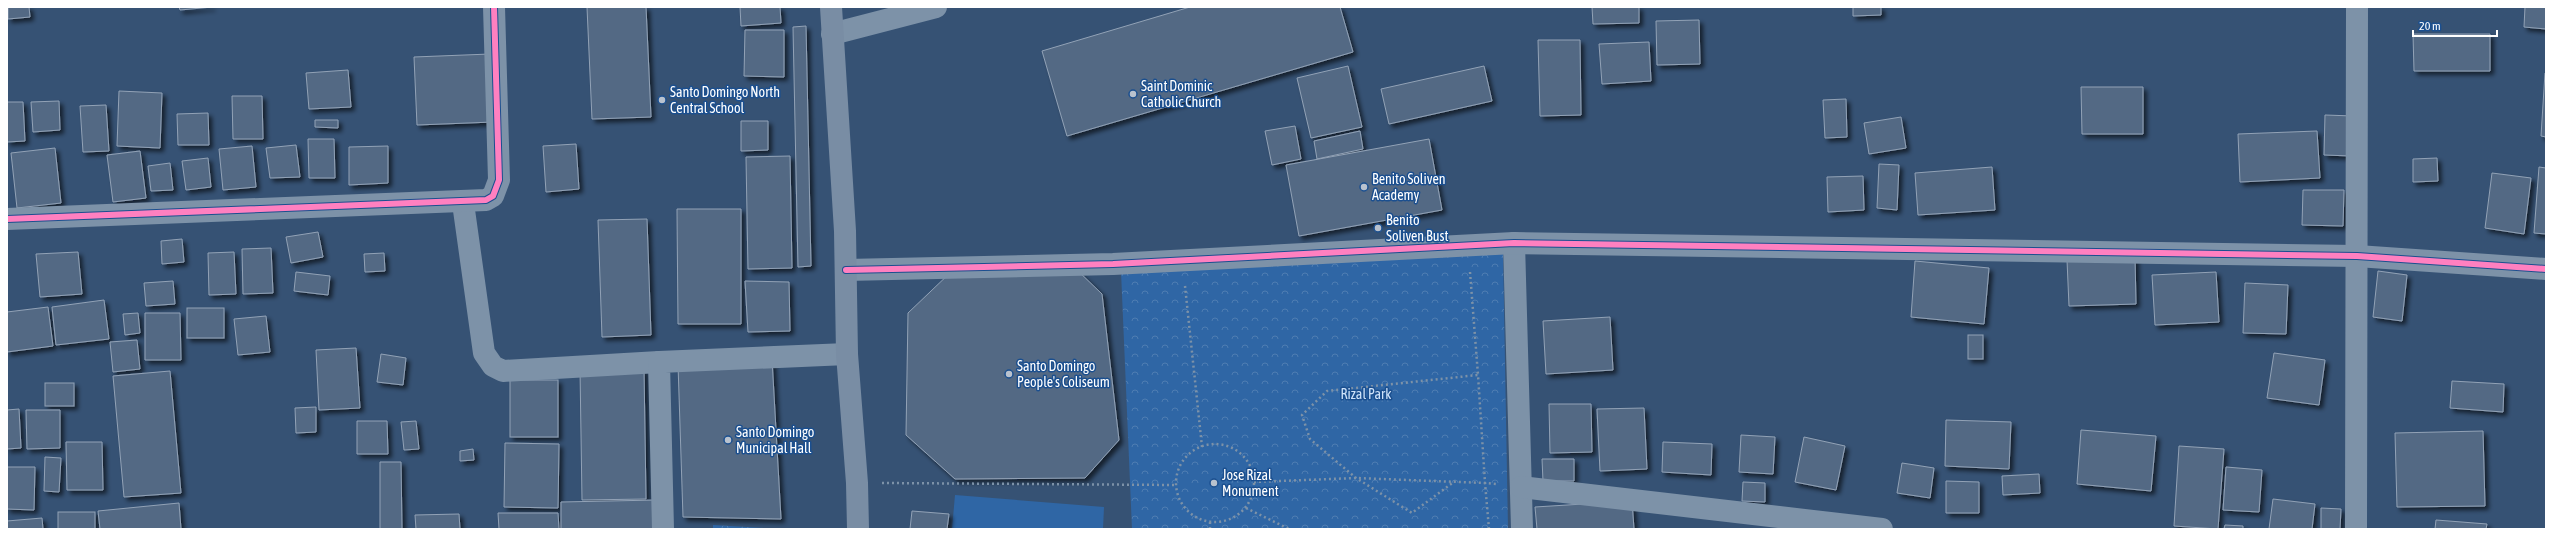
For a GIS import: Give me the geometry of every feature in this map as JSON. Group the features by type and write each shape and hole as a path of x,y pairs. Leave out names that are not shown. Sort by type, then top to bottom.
{"street":[{"path":"7,218 463,203 486,200 492,196 499,180 494,7"},
{"path":"831,7 846,270 847,354 857,483 858,529"},
{"path":"832,34 936,7"},
{"path":"2356,529 2357,7"},
{"path":"463,203 484,353 493,366 503,371 659,362 847,354"},
{"path":"846,270 1113,264 1514,243 2357,256 2546,269"},
{"path":"1514,243 1522,529"},
{"path":"659,362 662,529"},
{"path":"1521,487 1882,529"}],"path":[{"path":"1254,482 1356,478 1485,483 1470,264"},
{"path":"1185,282 1202,447"},
{"path":"1455,481 1412,513 1356,478 1310,439 1302,415 1327,391 1478,375"},
{"path":"1220,445 1237,451 1246,460 1252,470 1254,482 1252,496 1246,508 1236,517 1223,522 1210,522 1197,518 1186,509 1179,498 1176,485 1178,473 1183,462 1202,447 1220,445"},
{"path":"857,483 1176,485"},
{"path":"1246,508 1276,524 1289,529"},
{"path":"1210,522 1210,529"},
{"path":"1276,524 1278,529"}],"green space":[{"name":"Rizal Park","path":"1503,253 1508,529 1132,529 1121,271"},
{"path":"955,495 1104,507 1103,529 952,529"},
{"path":"713,525 779,529 713,529"}],"building":[{"path":"8,7 29,7 30,17 8,19"},
{"path":"179,7 212,7 180,10"},
{"path":"587,7 646,7 651,117 592,119"},
{"path":"740,7 780,7 781,23 741,26"},
{"name":"Saint Dominic Catholic Church","path":"1190,7 1340,7 1353,52 1067,136 1042,51"},
{"path":"1592,7 1639,7 1639,23 1593,24"},
{"path":"1853,7 1881,7 1881,15 1853,16"},
{"path":"2525,7 2546,7 2546,29 2524,27"},
{"path":"1699,20 1700,64 1657,65 1656,21"},
{"path":"806,26 811,266 798,267 793,27"},
{"path":"745,30 784,30 784,77 744,76"},
{"path":"2413,34 2490,34 2490,71 2414,71"},
{"path":"1538,40 1580,40 1581,115 1540,116"},
{"path":"1649,42 1651,81 1602,84 1599,44"},
{"path":"490,54 493,122 417,125 414,57"},
{"path":"1348,66 1362,127 1311,138 1297,78"},
{"path":"1484,66 1492,101 1389,124 1381,89"},
{"path":"348,70 351,107 309,109 306,73"},
{"path":"2546,73 2546,137 2541,136"},
{"path":"2081,87 2143,87 2143,134 2082,134"},
{"path":"119,91 162,93 160,148 117,146"},
{"path":"232,96 262,96 263,139 233,139"},
{"path":"1846,99 1847,137 1825,138 1823,100"},
{"path":"59,101 60,130 33,132 31,102"},
{"path":"7,102 23,102 25,141 7,142"},
{"path":"106,105 109,151 83,152 80,106"},
{"path":"208,113 209,145 178,145 177,114"},
{"path":"2325,115 2353,116 2352,156 2324,155"},
{"path":"1901,117 1906,148 1869,154 1864,123"},
{"path":"315,120 338,120 338,128 315,127"},
{"path":"741,121 768,121 768,150 741,151"},
{"path":"1295,126 1301,159 1272,165 1265,131"},
{"path":"1360,131 1363,149 1317,159 1314,141"},
{"path":"2317,131 2320,178 2240,182 2238,134"},
{"path":"308,139 334,139 335,178 309,178"},
{"name":"Benito Soliven Academy","path":"1429,139 1442,210 1299,236 1286,165"},
{"path":"576,144 579,189 546,192 543,146"},
{"path":"296,145 300,177 270,178 266,148"},
{"path":"252,146 256,187 223,190 219,149"},
{"path":"388,146 388,183 349,185 349,147"},
{"path":"55,148 61,203 17,208 11,153"},
{"path":"140,151 146,198 113,202 107,155"},
{"path":"790,156 792,268 748,269 746,157"},
{"path":"208,158 211,187 186,190 182,161"},
{"path":"2437,158 2438,181 2413,182 2413,159"},
{"path":"170,163 173,190 151,191 148,166"},
{"path":"1879,164 1899,165 1897,210 1877,208"},
{"path":"1992,167 1995,210 1918,215 1915,173"},
{"path":"2539,167 2546,168 2546,234 2534,233"},
{"path":"2492,173 2531,178 2524,234 2485,228"},
{"path":"1863,176 1864,210 1828,212 1827,177"},
{"path":"2303,190 2344,190 2343,226 2302,225"},
{"path":"677,209 741,209 741,324 678,324"},
{"path":"647,219 651,335 602,337 598,220"},
{"path":"318,232 323,257 291,263 286,237"},
{"path":"182,239 184,262 162,264 161,241"},
{"path":"271,248 273,293 243,294 242,249"},
{"path":"78,252 82,294 40,297 36,254"},
{"path":"234,252 236,294 209,295 208,253"},
{"path":"384,253 385,271 365,272 364,254"},
{"path":"2135,257 2136,304 2069,306 2067,260"},
{"path":"1915,261 1989,268 1984,324 1911,317"},
{"name":"Santo Domingo People's Coliseum","path":"1076,269 1102,294 1119,440 1085,478 955,479 906,435 908,313 952,271"},
{"path":"2378,271 2407,275 2402,321 2373,317"},
{"path":"296,272 330,276 328,295 294,291"},
{"path":"2216,272 2219,322 2155,325 2152,275"},
{"path":"173,281 175,304 146,306 144,283"},
{"path":"745,281 789,282 790,331 748,332"},
{"path":"2245,283 2288,285 2286,334 2243,333"},
{"path":"104,300 109,339 56,345 52,307"},
{"path":"48,307 53,346 7,352 7,312"},
{"path":"187,308 224,308 224,338 187,338"},
{"path":"138,313 140,333 125,335 123,314"},
{"path":"145,313 180,313 181,360 145,360"},
{"path":"266,316 270,352 238,355 234,319"},
{"path":"1610,317 1613,370 1546,374 1543,321"},
{"path":"1968,335 1983,335 1983,359 1968,359"},
{"path":"137,340 140,369 113,372 110,342"},
{"path":"356,348 360,408 319,410 316,350"},
{"path":"2274,353 2325,360 2319,405 2267,398"},
{"path":"381,354 406,358 403,385 377,382"},
{"name":"Santo Domingo Municipal Hall","path":"772,359 781,519 683,517 678,364"},
{"path":"580,369 644,369 646,499 582,500"},
{"path":"170,371 181,493 124,497 113,376"},
{"path":"510,380 558,380 558,437 510,437"},
{"path":"2452,381 2504,384 2503,412 2450,408"},
{"path":"45,383 74,383 74,406 45,406"},
{"path":"1549,404 1591,404 1592,452 1550,453"},
{"path":"316,407 316,432 296,433 295,408"},
{"path":"1644,408 1647,469 1600,471 1597,409"},
{"path":"19,409 21,448 7,449 7,410"},
{"path":"26,410 60,410 60,448 27,449"},
{"path":"1946,420 2011,422 2009,469 1945,466"},
{"path":"357,421 387,421 388,454 357,454"},
{"path":"416,421 419,449 404,450 401,422"},
{"path":"2081,430 2156,436 2151,491 2077,484"},
{"path":"2483,431 2485,506 2397,507 2395,433"},
{"path":"1741,435 1775,437 1773,474 1739,472"},
{"path":"1804,437 1845,446 1836,490 1795,482"},
{"path":"66,442 102,442 103,490 67,490"},
{"path":"1663,442 1712,444 1711,475 1662,472"},
{"path":"505,443 559,444 558,508 504,507"},
{"path":"2179,446 2224,449 2218,529 2174,526"},
{"path":"473,449 474,460 460,461 460,451"},
{"path":"45,457 61,458 59,492 44,491"},
{"path":"1542,459 1574,459 1574,481 1543,481"},
{"path":"380,462 401,462 402,529 380,529"},
{"path":"1902,463 1934,468 1930,498 1897,493"},
{"path":"7,467 35,467 34,510 7,509"},
{"path":"2226,467 2262,470 2259,512 2223,510"},
{"path":"2039,474 2040,493 2003,495 2002,476"},
{"path":"1946,481 1979,482 1979,513 1946,513"},
{"path":"1743,482 1765,483 1765,502 1742,501"},
{"path":"2273,499 2315,504 2312,529 2269,529"},
{"path":"657,500 658,529 561,529 561,502"},
{"path":"1632,501 1634,529 1537,529 1535,507"},
{"path":"179,503 181,529 100,529 98,511"},
{"path":"2321,508 2341,509 2340,529 2321,529"},
{"path":"912,511 949,514 947,529 910,529"},
{"path":"58,512 95,512 95,529 58,529"},
{"path":"498,513 558,513 559,529 499,529"},
{"path":"459,514 460,529 416,529 415,515"},
{"path":"42,518 43,529 7,529 7,521"},
{"path":"2436,520 2487,524 2486,529 2435,529"},
{"path":"2225,525 2243,526 2243,529 2224,529"}],"cycle path":[{"path":"7,219 486,200 493,196 499,180 494,7"},
{"path":"846,270 1113,264 1514,243 2357,256 2546,269"}],"place":[{"name":"Saint Dominic Catholic Church","path":"1133,94"},
{"name":"Santo Domingo North Central School","path":"662,100"},
{"name":"Benito Soliven Academy","path":"1364,187"},
{"name":"Benito Soliven Bust","path":"1378,228"},
{"name":"Santo Domingo People's Coliseum","path":"1009,374"},
{"name":"Santo Domingo Municipal Hall","path":"728,440"},
{"name":"Jose Rizal Monument","path":"1214,483"}]}
